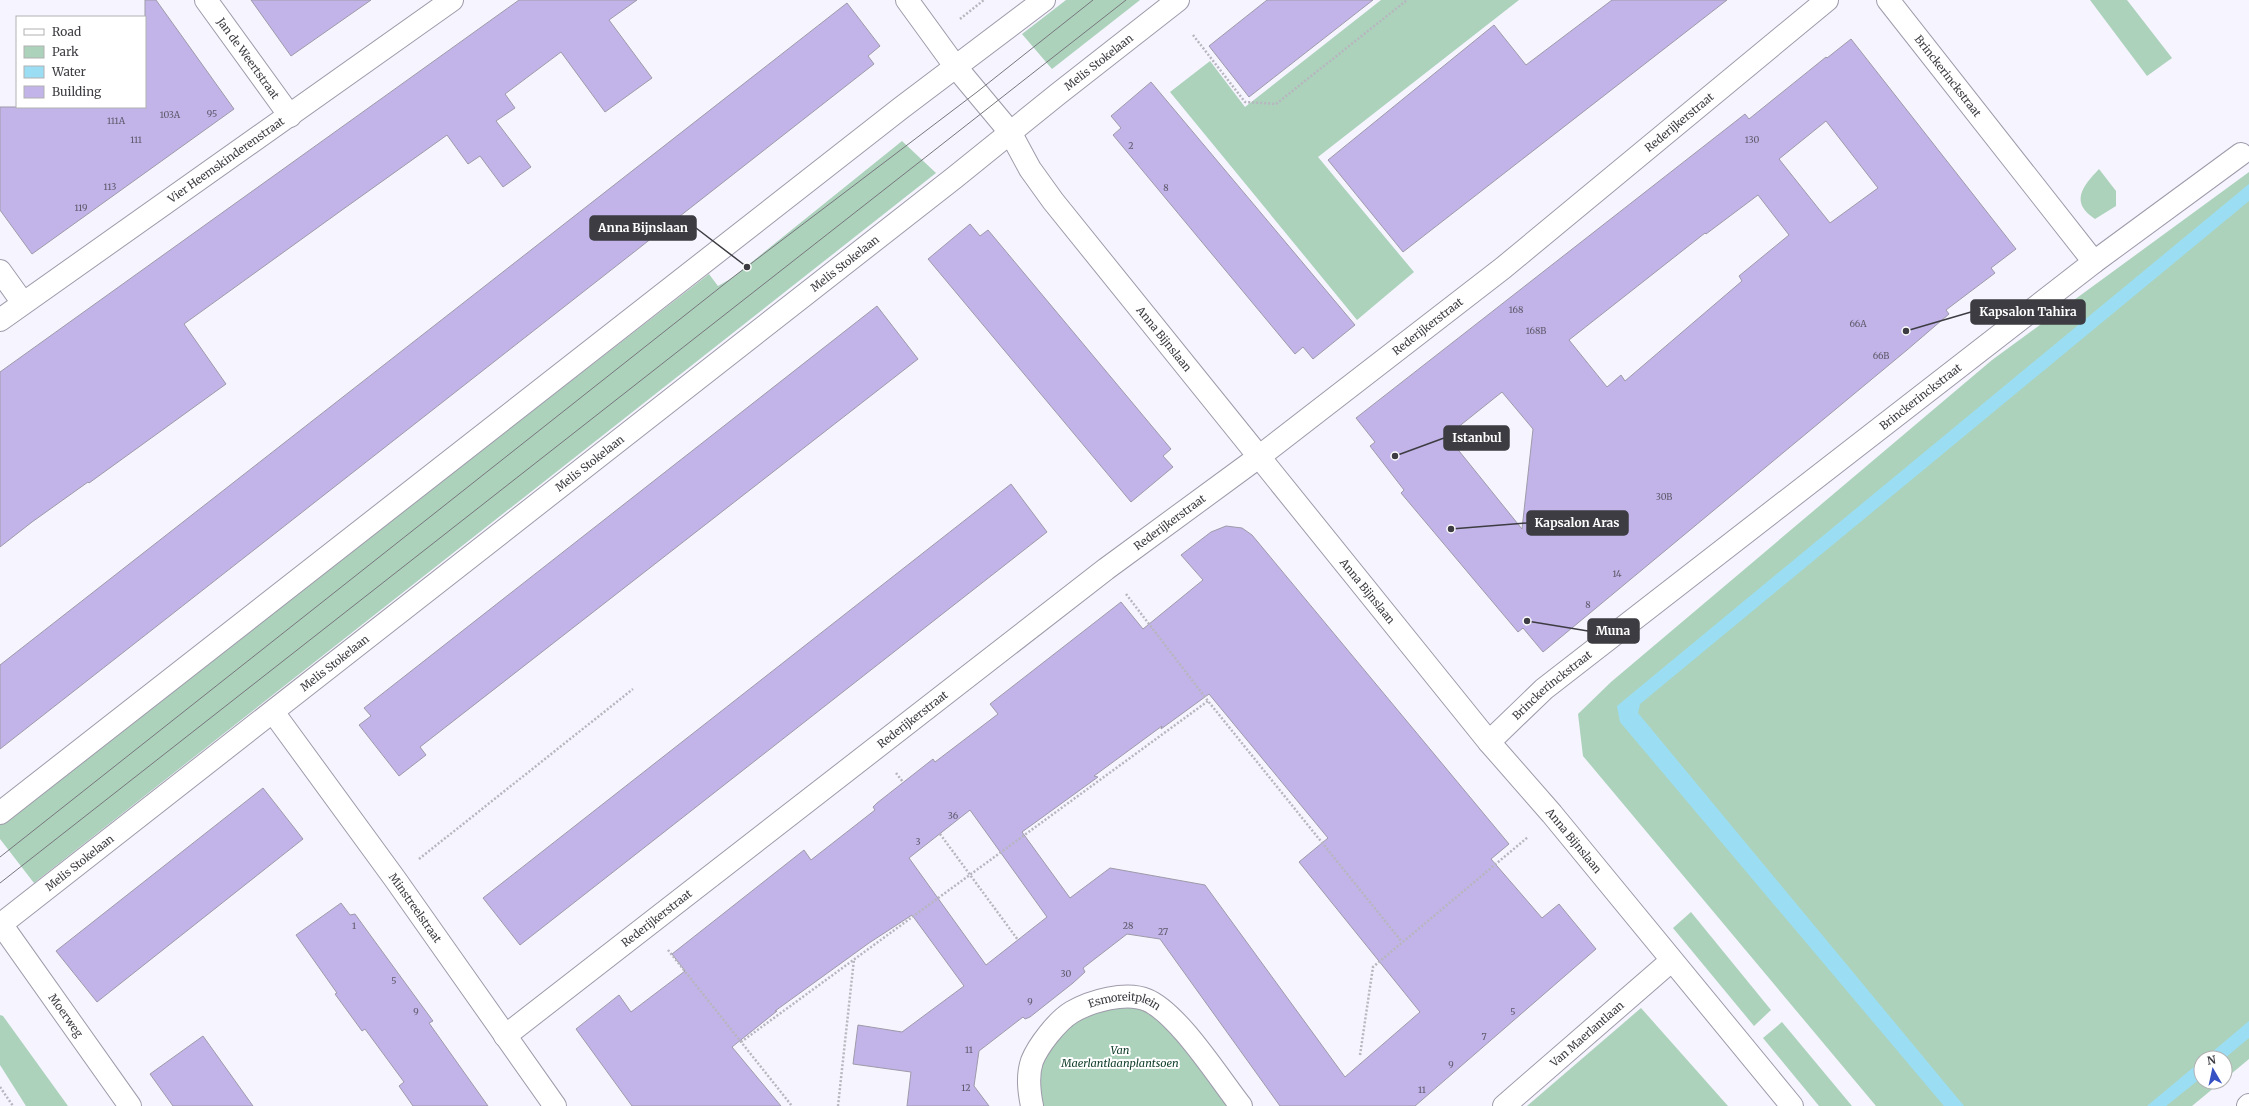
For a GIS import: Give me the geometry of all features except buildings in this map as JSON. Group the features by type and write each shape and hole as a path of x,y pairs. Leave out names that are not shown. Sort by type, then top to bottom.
{"street":[{"name":"Jan de Weertstraat","path":"206,0 290,116"},
{"name":"Vier Heemskinderenstraat","path":"0,320 452,0"},
{"name":"Anna Bijnslaan","path":"907,0 955,66 1010,132 1030,169 1053,201 1489,742 1552,814 1671,961 1792,1106"},
{"path":"0,813 955,66 1044,0"},
{"name":"Melis Stokelaan","path":"1,925 1178,0"},
{"name":"Rederijkerstraat","path":"504,1036 1106,569 1260,456 1503,268 1827,0"},
{"name":"Brinckerinckstraat","path":"1489,742 1544,690 2094,262 1888,0"},
{"path":"2094,262 2241,154"},
{"path":"0,271 23,303"},
{"name":"Minstreelstraat","path":"273,712 395,879 504,1036 555,1106"},
{"name":"Moerweg","path":"1,925 130,1106"},
{"name":"Van Maerlantlaan","path":"1504,1106 1671,961"},
{"name":"Esmoreitplein","path":"1032,1106 1028,1087 1032,1061 1047,1036 1071,1012 1113,996 1147,1000 1172,1016 1241,1106"}],"path":[{"path":"1193,35 1245,102 1276,104 1407,0"},
{"path":"1106,569 1208,701 1402,942"},
{"path":"395,879 633,689"},
{"path":"742,1042 1208,701"},
{"path":"1360,1055 1373,967 1523,841 1552,814"},
{"path":"940,834 1018,940"},
{"path":"648,924 792,1106"},
{"path":"838,1106 854,959"},
{"path":"0,1087 12,1106"}],"green space":[{"path":"1066,0 1140,0 1052,69 1022,34"},
{"path":"1381,0 1519,0 1318,157 1414,272 1357,320 1170,92 1210,61 1245,107"},
{"path":"2090,0 2127,0 2172,58 2147,76"},
{"path":"902,141 936,173 34,883 0,839 0,823 709,274 718,286 732,278"},
{"path":"2099,169 2116,191 2116,206 2095,219 2087,213 2082,206 2081,194 2088,182"},
{"path":"2249,172 2249,1059 2233,1072 2233,1050 2193,1050 2193,1090 2211,1090 2192,1106 1876,1106 1583,756 1578,714 1611,682 1992,360"},
{"path":"1691,912 1771,1010 1754,1026 1673,928"},
{"name":"Van Maerlantlaanplantsoen","path":"1114,1004 1145,1009 1167,1022 1228,1106 1039,1106 1040,1063 1075,1019"},
{"path":"1641,1008 1728,1106 1527,1106"},
{"path":"0,1015 3,1016 68,1106 26,1106 0,1065"},
{"path":"1782,1022 1852,1106 1819,1106 1763,1038"}],"water":[{"path":"2249,184 2249,201 1640,704 1638,713 1964,1106 1944,1106 1620,722 1617,706"},
{"path":"2249,1021 2249,1038 2233,1051 2233,1050 2215,1050"},
{"path":"2193,1068 2193,1084 2166,1106 2147,1106"}],"tram line":[{"path":"0,857 732,278 977,92 1093,0"},
{"path":"0,883 1126,0"}],"place":[{"name":"Anna Bijnslaan","path":"747,267"},
{"name":"Kapsalon Tahira","path":"1906,331"},
{"name":"Istanbul","path":"1395,456"},
{"name":"Kapsalon Aras","path":"1451,529"},
{"name":"Muna","path":"1527,621"}]}
